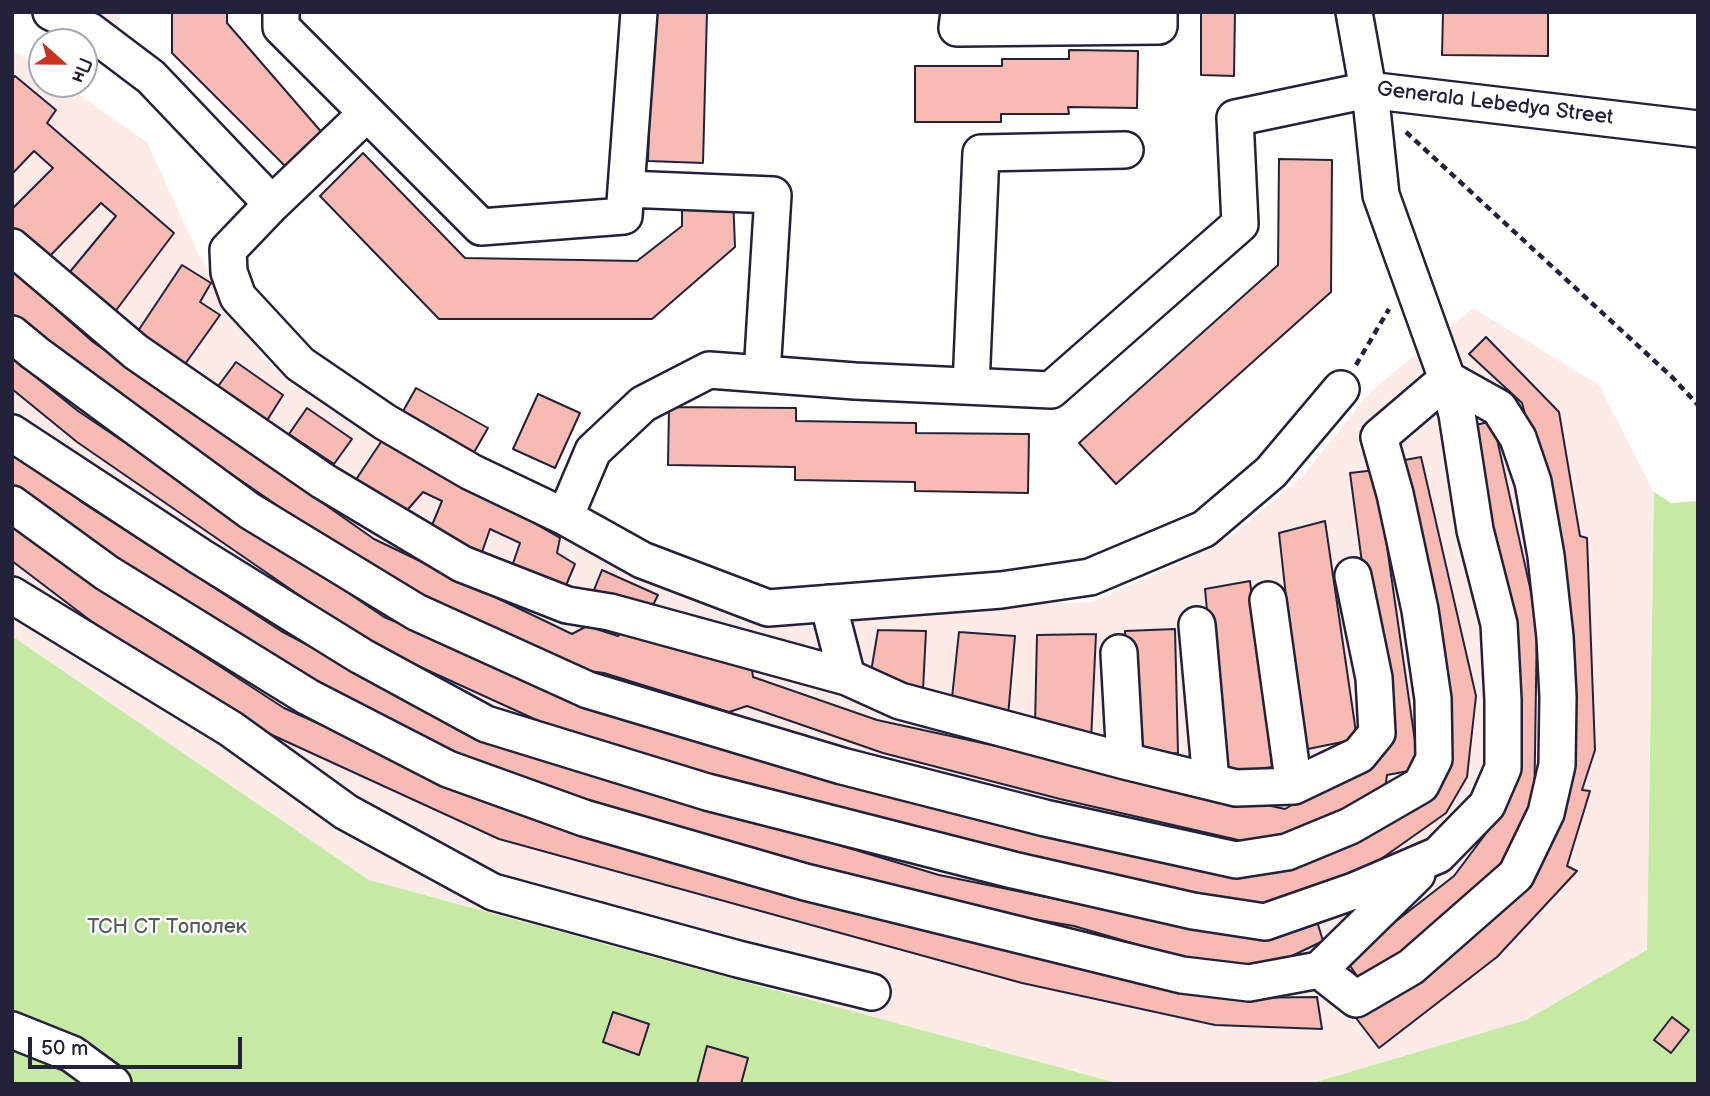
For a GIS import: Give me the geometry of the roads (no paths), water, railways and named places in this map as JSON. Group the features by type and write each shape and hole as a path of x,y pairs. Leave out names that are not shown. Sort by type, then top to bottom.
{"street":[{"path":"51,12 90,31 150,77 272,204"},
{"path":"281,12 281,27 481,228 624,216 639,12"},
{"path":"959,12 957,28 1159,26 1159,12"},
{"name":"Generala Lebedya Street","path":"1363,21 1368,90 1698,129"},
{"path":"12,504 107,573 308,697 448,769 584,818 805,882 1182,975 1249,984 1319,970 1487,806 1503,768 1499,624 1475,530 1457,414 1381,195 1368,90 1235,118 1240,224 1051,390 709,370 643,404 593,451 565,517"},
{"path":"367,113 228,250 229,272 238,297 300,364 385,422 471,472 565,517 642,559 768,608 1002,590 1090,577 1204,529 1271,472 1341,389"},
{"path":"971,386 981,153 1125,150"},
{"path":"626,189 773,195 762,374"},
{"path":"12,247 147,360 323,481 462,564 566,605 610,612 847,677 900,701 1125,761 1236,788 1294,786 1359,755 1377,733 1374,678 1353,576"},
{"path":"12,334 250,511 416,612 588,690 842,766 1045,818 1236,860 1287,852 1350,827 1421,785 1434,759 1433,699 1420,610 1395,494 1379,437 1447,379"},
{"path":"1319,970 1356,999 1411,967 1516,875 1546,813 1557,765 1555,636 1546,556 1533,482 1518,438 1499,408 1447,379"},
{"path":"12,433 201,557 338,642 486,724 707,792 1026,873 1193,911 1265,922 1353,891 1438,855"},
{"path":"12,595 232,729 346,812 494,892 738,959 872,992"},
{"path":"1268,600 1294,786"},
{"path":"828,603 847,677"},
{"path":"1197,625 1211,781"},
{"path":"1119,653 1125,761"},
{"path":"12,1030 72,1054 113,1084"}],"park label":[{"name":"ТСН СТ Тополек","path":"167,928"}]}
